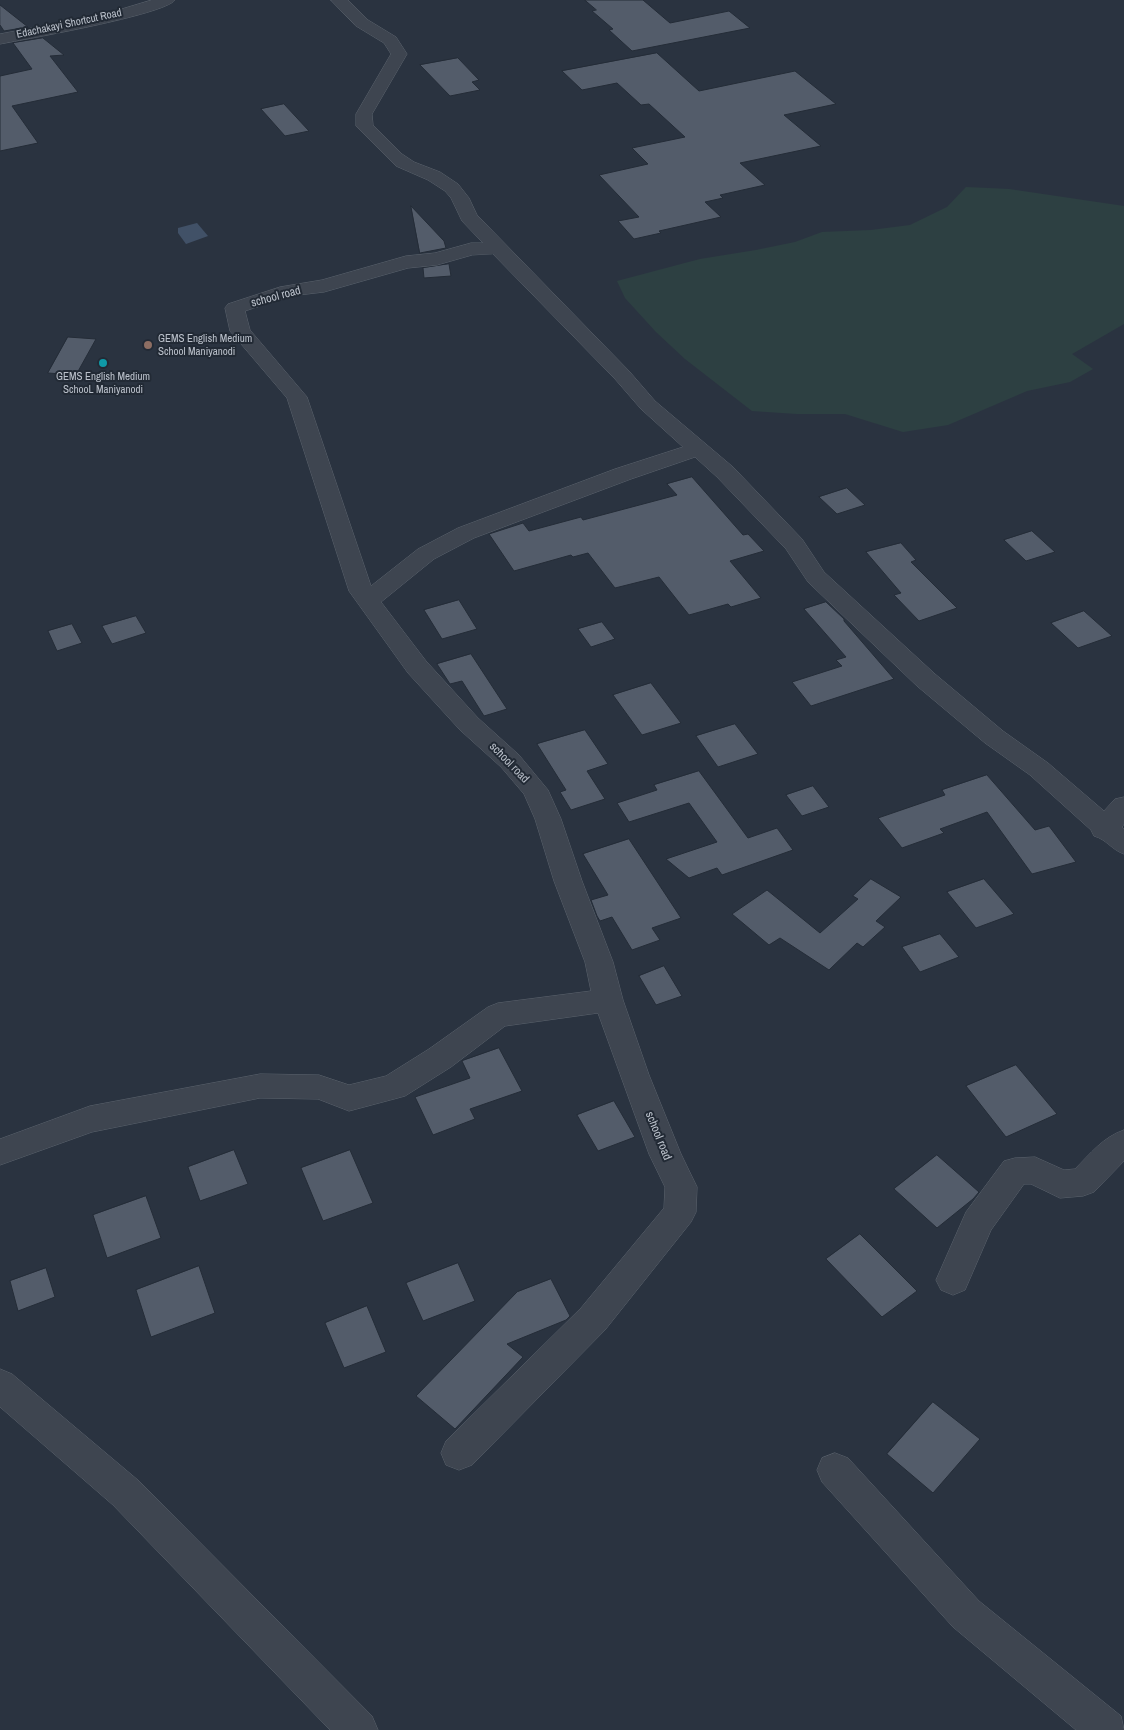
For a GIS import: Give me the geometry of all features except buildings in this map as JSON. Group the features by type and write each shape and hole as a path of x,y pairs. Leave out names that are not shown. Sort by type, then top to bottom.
{"street":[{"name":"Edachakayi Shortcut Road","path":"0,39 88,21 147,7 167,0"},
{"path":"339,0 362,23 390,40 398,54 364,114 365,126 378,137 387,149 408,166 436,177 452,188 464,201 468,217 622,375 648,405 725,472 794,544 816,577 926,680 994,737 1039,769 1114,836 1124,806"},
{"name":"school road","path":"459,1453 594,1319 680,1212 681,1187 664,1154 637,1084 608,1000 599,962 568,881 548,819 535,790 510,761 469,724 416,667 361,591 296,397 240,331 235,308 287,292 324,286 406,262 437,259 471,250 498,248"},
{"path":"368,600 426,554 466,533 623,474 699,449"},
{"path":"0,1152 90,1119 260,1086 319,1087 349,1098 394,1088 440,1058 498,1015 608,1000"},
{"path":"953,1280 978,1222 1015,1171 1035,1170 1060,1184 1084,1182 1113,1151 1124,1143"},
{"path":"0,1385 126,1493 358,1730"},
{"path":"835,1470 966,1614 1107,1730"}],"shaded area":[{"path":"966,187 1009,189 1124,206 1124,324 1072,354 1093,369 1070,382 1027,391 948,425 903,432 845,414 797,414 752,411 685,359 656,332 625,298 617,281 700,259 795,242 822,232 871,230 910,225 947,207"}],"water":[{"path":"197,223 208,236 186,244 178,233 178,228"}],"place":[{"name":"GEMS English Medium School Maniyanodi","path":"148,345"},
{"name":"GEMS English Medium SchooL Maniyanodi","path":"103,363"}]}
